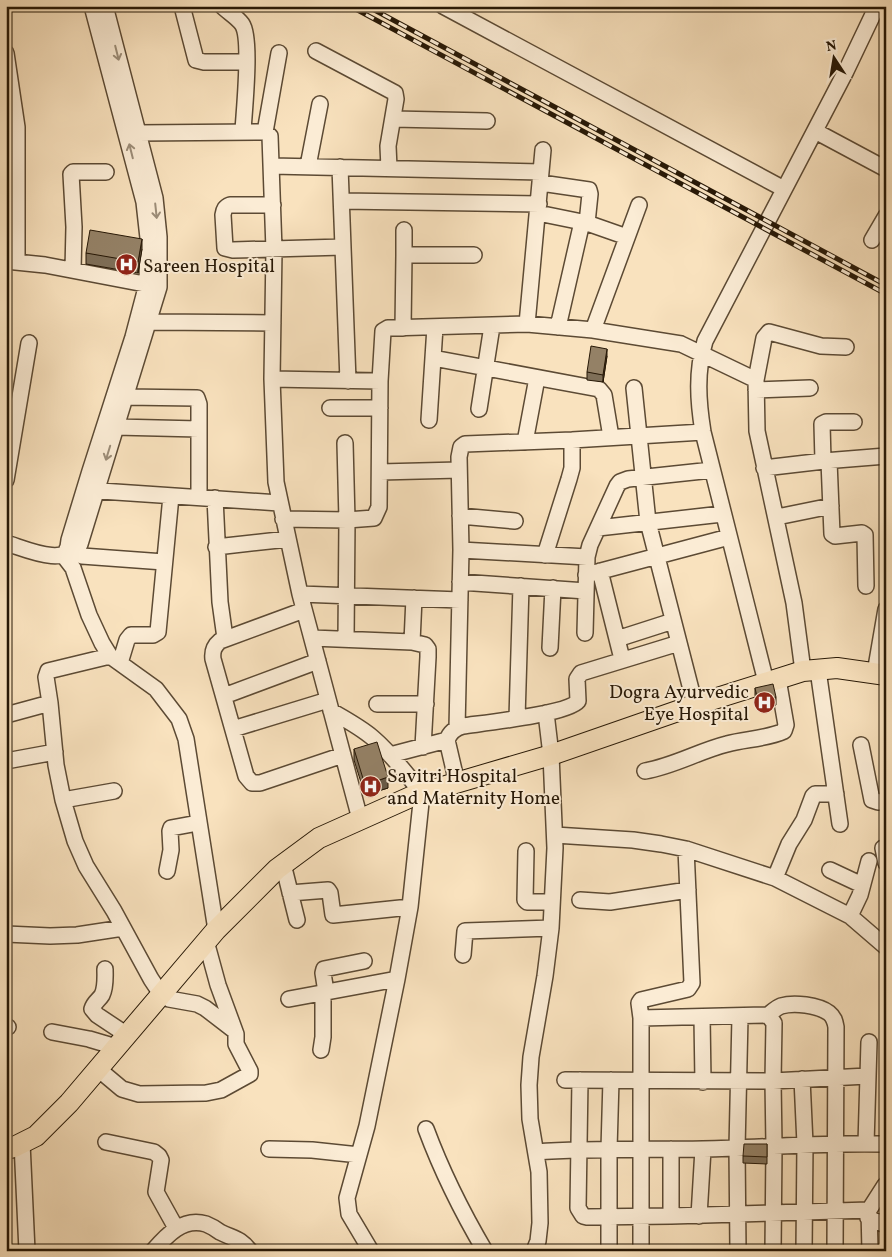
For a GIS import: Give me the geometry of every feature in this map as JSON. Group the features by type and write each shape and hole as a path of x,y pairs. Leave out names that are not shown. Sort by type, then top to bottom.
{"main road":[{"path":"14,1146 36,1136 69,1103 211,936 283,864 319,838 422,793 551,755 695,705 772,681 811,671 837,668 880,674"}],"street":[{"path":"92,6 144,202 153,285"},
{"path":"90,490 153,285 159,237 155,198 105,6"},
{"path":"182,6 196,60 204,62 246,62"},
{"path":"222,6 237,18 246,31 243,131"},
{"path":"443,6 784,189"},
{"path":"645,771 666,766 701,751 728,743 784,731 786,725 722,514 702,432 698,370 705,342 877,6"},
{"path":"316,51 395,93 396,99 387,151 389,168"},
{"path":"6,53 17,127 12,158 12,261 153,285"},
{"path":"265,132 279,53"},
{"path":"308,166 320,104"},
{"path":"392,119 486,120"},
{"path":"138,132 243,131 265,132 270,136 274,250 272,379 274,459 279,503 304,610 360,819"},
{"path":"814,131 886,169"},
{"path":"527,324 543,150"},
{"path":"272,166 389,168 541,177 589,190 590,194 584,223 558,327"},
{"path":"340,168 348,380"},
{"path":"73,270 74,227 70,174 74,172 106,172"},
{"path":"342,201 538,208 627,236"},
{"path":"273,205 230,205 224,210 225,248 228,250 274,250 343,247"},
{"path":"592,330 639,205"},
{"path":"872,240 886,216"},
{"path":"403,328 404,230"},
{"path":"404,255 474,255"},
{"path":"143,321 273,323"},
{"path":"97,1068 122,1088 138,1094 187,1094 221,1090 251,1073 236,1044 235,1031 218,985 186,739 179,719 156,689 115,659 102,643 89,615 67,553 116,427 143,321"},
{"path":"283,519 346,520 374,518 379,508 380,381 383,331 388,328 527,324 592,330 690,347 756,385 810,388"},
{"path":"479,408 492,326"},
{"path":"428,420 435,328"},
{"path":"840,824 836,794 811,671 794,603 777,517 764,468 757,431 756,385 764,338 769,332 820,346 846,347"},
{"path":"6,480 29,343"},
{"path":"433,358 601,390 604,395 611,437"},
{"path":"525,442 538,378"},
{"path":"272,379 380,381"},
{"path":"634,388 648,522 695,705"},
{"path":"125,397 197,398 199,404 199,496"},
{"path":"330,408 380,408"},
{"path":"854,422 826,422 822,424 833,536 862,533 865,535 866,586"},
{"path":"116,427 199,429"},
{"path":"457,728 461,550 459,451 461,446 465,444 702,432"},
{"path":"545,554 572,468 572,440"},
{"path":"346,442 346,639"},
{"path":"764,468 886,456"},
{"path":"380,472 459,470"},
{"path":"622,659 617,639 587,557 598,528 620,482 644,477 712,470"},
{"path":"90,490 279,503"},
{"path":"171,496 158,632 131,635 115,659 48,671 46,677 63,800 75,841 86,866 161,994 169,999 197,1004 235,1031"},
{"path":"215,498 216,547 225,638"},
{"path":"777,517 830,506"},
{"path":"598,528 722,514"},
{"path":"460,516 515,521"},
{"path":"593,573 729,537"},
{"path":"216,547 288,539"},
{"path":"6,543 52,556 67,553 82,556 164,562"},
{"path":"461,550 587,557"},
{"path":"585,633 586,590 593,573"},
{"path":"460,582 586,590"},
{"path":"517,718 521,586"},
{"path":"550,648 553,588"},
{"path":"300,594 460,600"},
{"path":"412,642 414,598"},
{"path":"880,674 886,609"},
{"path":"304,610 225,638 215,645 212,652 213,659 246,776 252,783 260,783 342,754"},
{"path":"617,639 672,621"},
{"path":"312,638 412,642 425,645 428,649 423,746"},
{"path":"457,783 447,740 457,728 546,713 576,703 579,674 622,659 679,643"},
{"path":"224,696 318,661"},
{"path":"6,715 50,703"},
{"path":"377,704 426,704"},
{"path":"233,728 330,705"},
{"path":"330,705 374,739 422,793 410,907 397,979 374,1097 347,1204 349,1214 371,1251"},
{"path":"534,1251 538,1242 540,1223 539,1172 530,1119 528,1085 551,928 555,835 551,755 546,713"},
{"path":"390,755 447,740"},
{"path":"861,745 872,800 878,802 886,801"},
{"path":"6,761 55,752"},
{"path":"63,800 114,791"},
{"path":"775,878 789,844 804,820 813,796 815,794 836,794"},
{"path":"167,871 171,828 198,823"},
{"path":"555,835 633,840 686,849 775,878 850,916 886,947"},
{"path":"883,848 886,863"},
{"path":"641,1251 641,1018 639,1003 640,1000 688,989 692,983 686,849"},
{"path":"526,851 525,900 530,902 552,902"},
{"path":"850,916 860,895 869,861"},
{"path":"283,864 297,920"},
{"path":"830,870 862,885"},
{"path":"290,893 328,890 333,915 410,907"},
{"path":"580,900 610,902 688,890"},
{"path":"6,934 77,935 123,928"},
{"path":"463,955 465,931 551,928"},
{"path":"320,1050 323,1031 324,992 322,973 324,969 364,961"},
{"path":"105,969 103,990 92,1009 121,1041"},
{"path":"289,999 397,979"},
{"path":"641,1018 768,1016 782,1006 792,1004 823,1010 830,1014 836,1027 835,1251"},
{"path":"768,1016 774,1023 772,1081 774,1146 773,1251"},
{"path":"702,1017 702,1082"},
{"path":"738,1251 737,1148 740,1017"},
{"path":"52,1032 89,1039 121,1041"},
{"path":"866,1144 869,1042"},
{"path":"867,1076 772,1081 702,1082 572,1080 579,1149 578,1208 580,1213 587,1217 699,1216 835,1210 869,1214 886,1225"},
{"path":"802,1079 805,1144 804,1251"},
{"path":"609,1251 609,1149 612,1080"},
{"path":"426,1129 452,1190 485,1251"},
{"path":"106,1142 154,1152 159,1156 161,1160 156,1192 176,1228"},
{"path":"536,1152 579,1149 703,1149 805,1144 886,1144"},
{"path":"14,1146 27,1251"},
{"path":"269,1149 312,1150 359,1155"},
{"path":"671,1149 671,1216"},
{"path":"699,1216 703,1149"},
{"path":"870,1251 869,1214 885,1185"},
{"path":"152,1251 176,1228 195,1223 208,1224 220,1232 238,1239 250,1251"}],"building":[{"path":"90,230 142,239 138,262 86,253"},
{"path":"591,346 607,349 603,375 587,372"},
{"path":"773,684 776,697 758,701 755,688"},
{"path":"377,742 388,777 365,785 354,749"},
{"path":"744,1144 767,1144 767,1157 743,1156"}],"railway":[{"path":"350,6 886,294"},
{"path":"367,6 886,285"}],"place":[{"name":"Sareen Hospital","path":"127,265"},
{"name":"Dogra Ayurvedic Eye Hospital","path":"765,702"},
{"name":"Savitri Hospital and Maternity Home","path":"371,786"}]}
